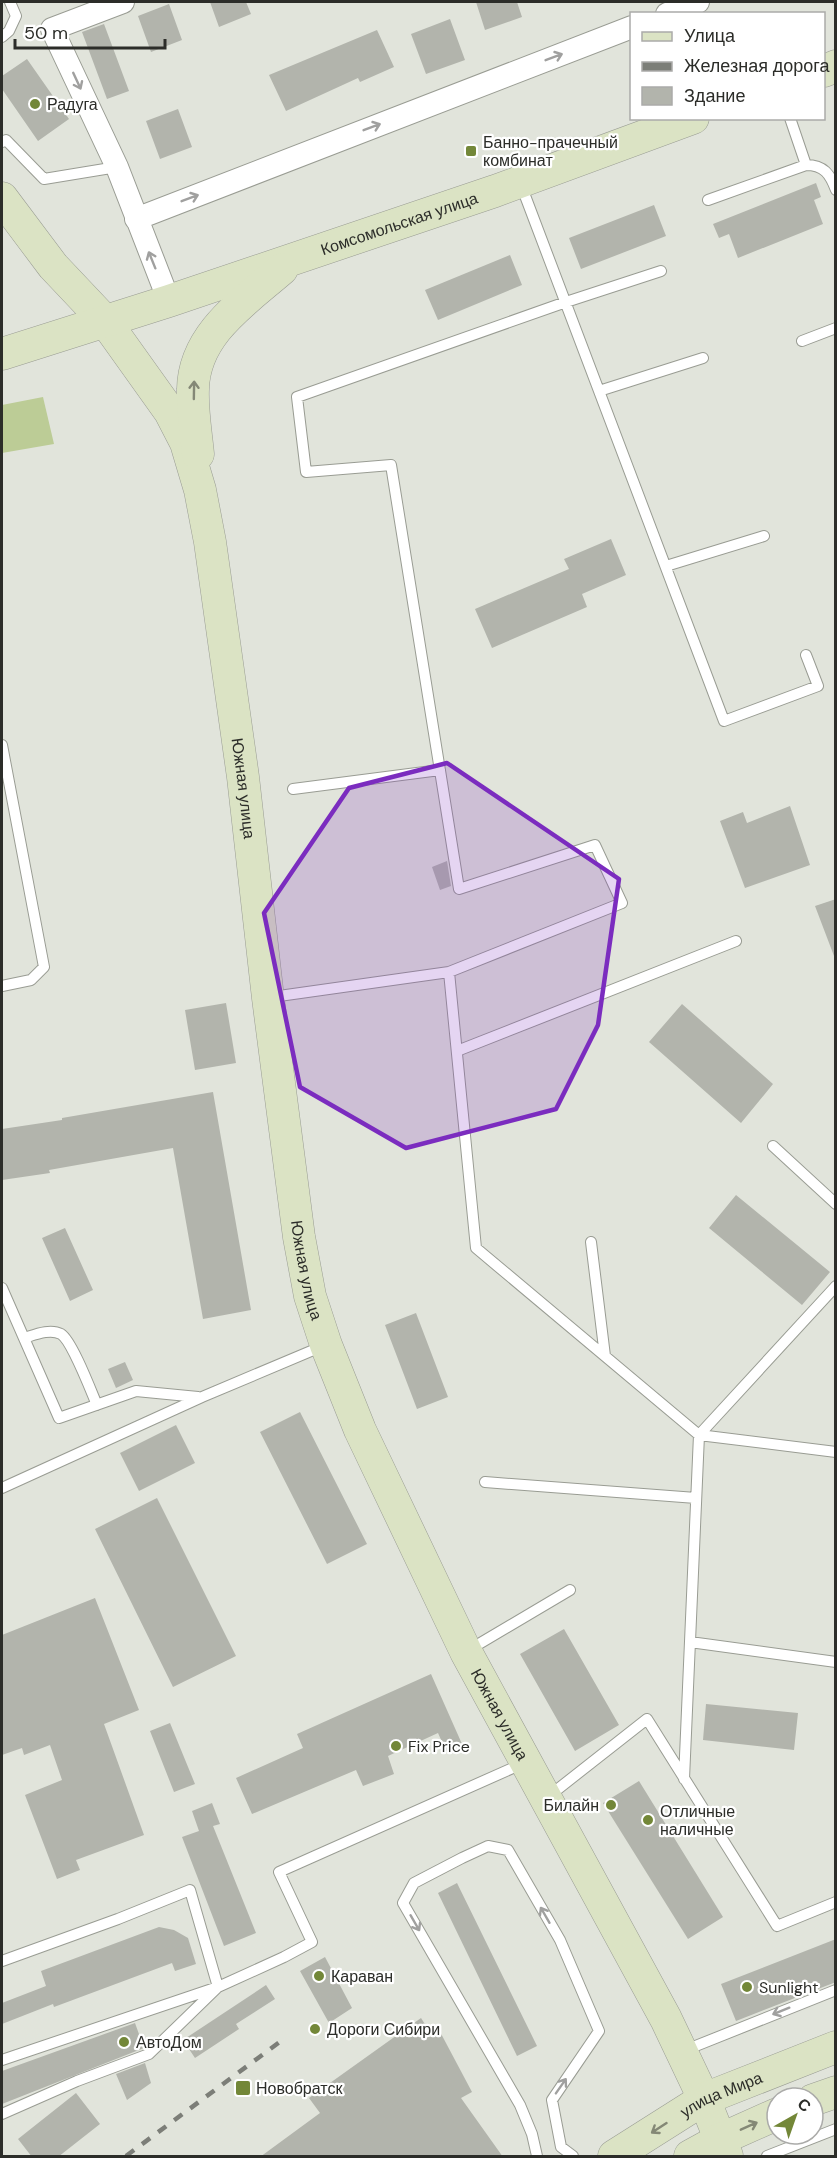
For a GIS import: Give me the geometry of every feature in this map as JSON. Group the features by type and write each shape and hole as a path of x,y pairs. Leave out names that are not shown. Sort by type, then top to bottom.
{"main road":[{"name":"Комсомольская улица","path":"2,354 291,261 520,182 688,120"},
{"name":"Южная улица","path":"2,198 53,266 105,321 170,412 186,442 200,490 212,553 243,777 268,998 299,1237 310,1296 326,1345 378,1469 466,1652 682,2051 724,2148"},
{"path":"200,490 193,389 196,362 222,322 291,261"},
{"name":"улица Мира","path":"614,2157 704,2099 836,2047"},
{"path":"690,2157 724,2148 765,2122"}],"street":[{"path":"123,2 52,28 117,167 169,301"},
{"path":"672,12 698,2"},
{"path":"136,219 630,28"}],"lane":[{"path":"2,37 9,31 16,16 10,2"},
{"path":"791,120 806,165"},
{"path":"2,142 6,140 44,179 117,167"},
{"path":"708,200 806,165 816,165 826,171 836,190"},
{"path":"520,182 724,721 818,686 806,655"},
{"path":"268,998 449,972 622,903 595,845 459,889 392,465 306,472 297,397 661,271"},
{"path":"802,341 836,328"},
{"path":"599,391 703,358"},
{"path":"666,566 764,536"},
{"path":"2,750 44,967 31,980 2,986"},
{"path":"293,789 440,770"},
{"path":"456,1052 736,941"},
{"path":"449,972 476,1248 699,1435 836,1452"},
{"path":"773,1146 836,1204"},
{"path":"591,1242 605,1356"},
{"path":"684,1779 699,1435 836,1286"},
{"path":"2,1288 59,1418 136,1391 202,1397"},
{"path":"24,1338 50,1332 60,1334 70,1345 97,1405"},
{"path":"2,1488 202,1397 326,1345"},
{"path":"485,1482 696,1498"},
{"path":"466,1652 570,1590"},
{"path":"690,1642 836,1662"},
{"path":"545,1799 647,1719 777,1926 836,1902"},
{"path":"2,2060 218,1987 312,1942 279,1872 525,1763"},
{"path":"537,2157 532,2134 520,2105 403,1903 414,1883 488,1846 508,1850 560,1940 599,2031 552,2100 561,2147 573,2157"},
{"path":"2,1961 190,1890 218,1987"},
{"path":"2,2114 77,2081 149,2054 218,1987"},
{"path":"682,2051 836,1990"},
{"path":"767,2157 836,2129"}],"highlighted area":[{"path":"447,763 619,879 598,1025 556,1109 406,1148 300,1087 264,913 349,788"}],"green space":[{"path":"43,397 54,444 2,453 2,405"}],"building":[{"path":"210,2 246,2 251,14 219,27"},
{"path":"476,2 517,2 522,17 485,30"},
{"path":"169,4 182,40 151,52 138,16"},
{"path":"450,19 465,60 426,74 411,34"},
{"path":"104,24 129,91 107,99 82,32"},
{"path":"377,30 394,67 360,82 358,78 286,111 269,75"},
{"name":"Радуга","path":"27,59 69,119 38,141 2,89 2,76"},
{"path":"178,109 192,147 160,159 146,121"},
{"path":"816,183 821,197 814,200 823,224 738,258 729,234 719,238 713,224"},
{"path":"654,205 666,236 581,269 569,238"},
{"path":"510,255 522,285 438,320 425,290"},
{"path":"611,539 626,575 582,594 587,607 492,648 475,609 569,569 564,559"},
{"path":"790,806 810,865 745,888 720,821 743,812 747,823"},
{"path":"447,861 451,886 440,890 432,867"},
{"path":"836,899 836,955 834,956 815,906"},
{"path":"226,1003 236,1063 195,1070 185,1010"},
{"path":"682,1004 773,1084 741,1123 649,1042"},
{"path":"213,1092 251,1310 203,1319 173,1148 49,1170 50,1173 2,1180 2,1129"},
{"path":"736,1195 830,1272 802,1305 709,1228"},
{"path":"65,1228 93,1290 70,1301 42,1238"},
{"path":"416,1313 448,1397 417,1409 385,1325"},
{"path":"125,1362 133,1380 116,1388 108,1369"},
{"path":"300,1412 367,1544 327,1564 260,1432"},
{"path":"176,1425 195,1463 139,1491 120,1453"},
{"path":"157,1498 236,1656 173,1687 95,1529"},
{"path":"95,1598 139,1710 104,1724 144,1835 76,1860 80,1870 57,1879 25,1795 62,1780 50,1745 24,1755 22,1748 2,1755 2,1635"},
{"path":"564,1629 619,1725 575,1751 520,1654"},
{"path":"431,1674 462,1744 446,1751 438,1733 388,1756 394,1774 363,1786 356,1770 252,1814 236,1778 303,1748 297,1734"},
{"path":"706,1704 798,1713 794,1750 703,1740"},
{"path":"170,1723 195,1784 174,1792 150,1731"},
{"path":"639,1781 723,1917 688,1939 603,1803"},
{"path":"212,1803 220,1824 213,1826 256,1933 224,1946 182,1837 199,1831 192,1811"},
{"path":"457,1883 537,2046 517,2056 438,1893"},
{"path":"159,1927 174,1930 188,1938 196,1964 175,1971 172,1963 2,2024 2,2003 46,1986 41,1971"},
{"path":"836,1939 836,1982 736,2021 721,1984"},
{"path":"325,1957 352,2008 329,2023 300,1971"},
{"path":"266,1985 275,1999 236,2024 239,2029 195,2058 183,2040"},
{"path":"421,2018 430,2032 438,2028 472,2092 461,2098 503,2157 260,2157 320,2113 309,2098"},
{"path":"135,2023 144,2048 2,2104 2,2071"},
{"path":"145,2063 151,2083 127,2100 116,2074"},
{"path":"76,2093 100,2124 58,2157 32,2157 18,2139"}],"railway":[{"path":"126,2156 285,2038"}],"place":[{"name":"Радуга","path":"35,104"},
{"name":"Банно-прачечный комбинат","path":"471,151"},
{"name":"Fix Price","path":"396,1746"},
{"name":"Билайн","path":"611,1805"},
{"name":"Отличные наличные","path":"648,1820"},
{"name":"Караван","path":"319,1976"},
{"name":"Sunlight","path":"747,1987"},
{"name":"Дороги Сибири","path":"315,2029"},
{"name":"АвтоДом","path":"124,2042"},
{"name":"Новобратск","path":"243,2088"}]}
